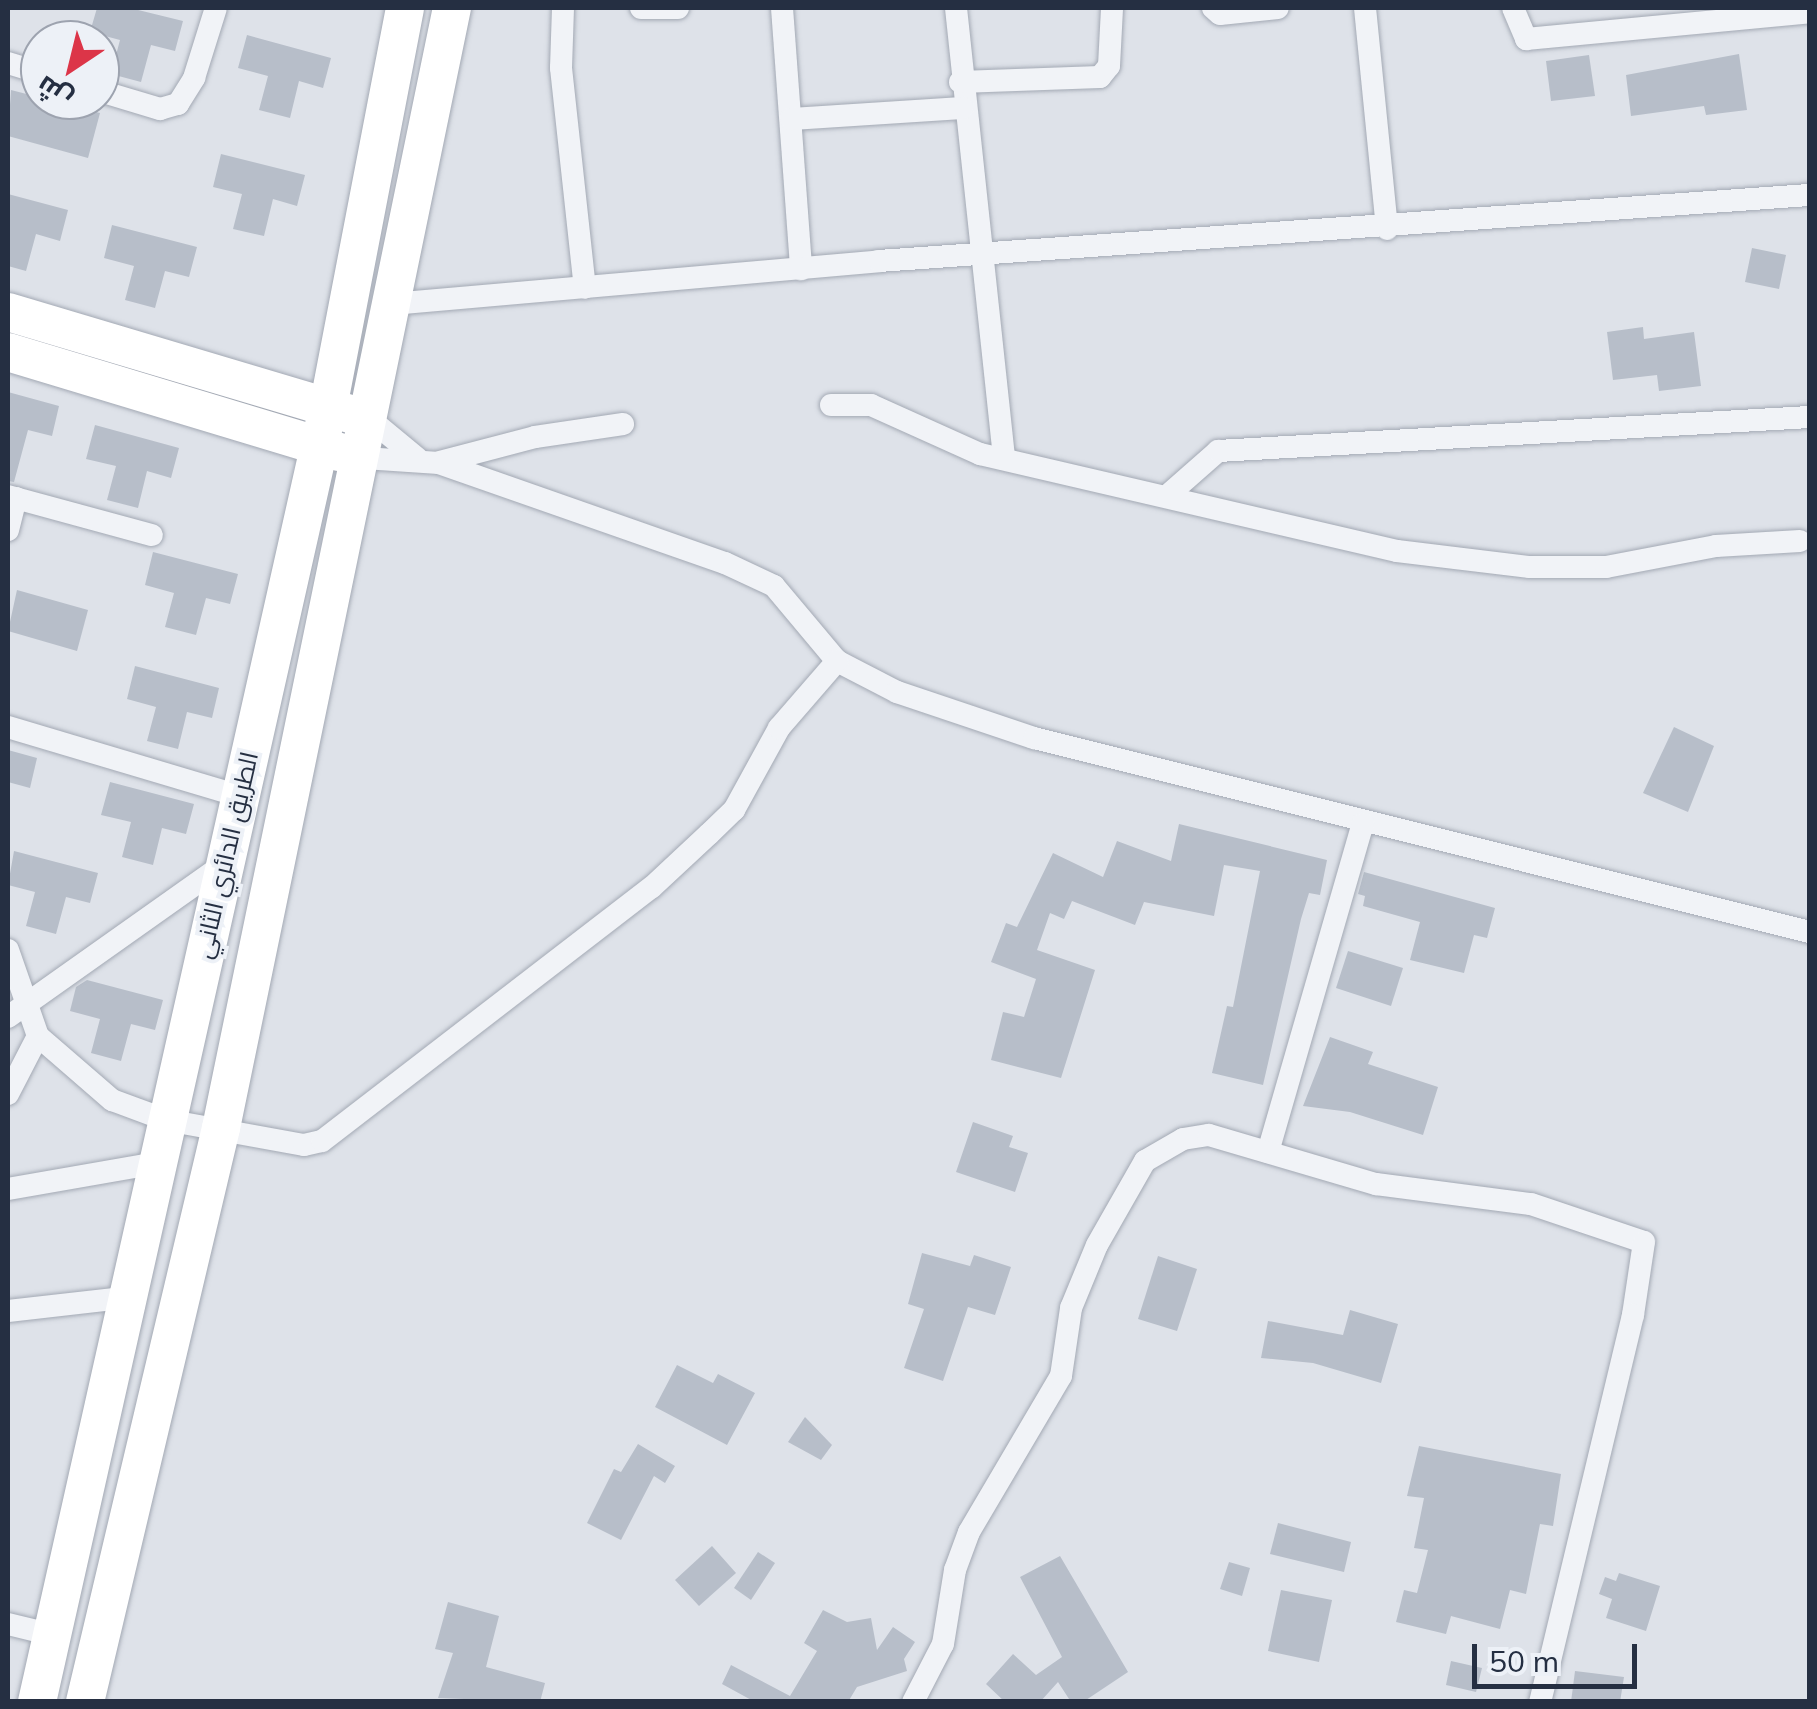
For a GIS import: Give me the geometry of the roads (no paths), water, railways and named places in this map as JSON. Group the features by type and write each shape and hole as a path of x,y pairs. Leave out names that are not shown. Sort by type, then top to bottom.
{"main road":[{"name":"الطريق الدائري الثاني","path":"37,1702 328,408 406,8"},
{"name":"الطريق الدائري الثاني","path":"86,1702 221,1128 364,458 391,304 452,8"},
{"path":"8,312 371,420"},
{"path":"8,352 364,458"}],"street":[{"path":"120,97 160,109 178,104 194,78 216,8"},
{"path":"562,8 561,68 585,288"},
{"path":"641,8 678,8"},
{"path":"782,8 802,269"},
{"path":"956,8 960,82 1004,454"},
{"path":"960,82 1100,77 1109,66 1112,8"},
{"path":"1213,8 1220,14 1278,8"},
{"path":"1365,8 1387,229"},
{"path":"1513,8 1526,39 1810,12"},
{"path":"790,119 963,108"},
{"path":"391,304 802,269 1810,195"},
{"path":"831,405 872,405 945,442 1398,551 1530,567 1606,567 1716,546 1800,541"},
{"path":"1168,495 1218,451 1810,417"},
{"path":"371,420 428,460 774,586 837,661 897,692 1034,738 1810,932"},
{"path":"364,458 428,460 534,437 623,424"},
{"path":"8,530 12,497 152,534"},
{"path":"8,950 31,1001 38,1036 86,1084 136,1112 304,1144 336,1132 651,888 734,810 779,728 837,661"},
{"path":"8,727 239,796"},
{"path":"1268,1152 1362,823"},
{"path":"8,1017 224,866"},
{"path":"8,1094 38,1036"},
{"path":"913,1702 942,1644 954,1570 969,1532 1062,1376 1071,1308 1097,1245 1145,1160 1183,1139 1209,1135 1376,1184 1531,1204 1644,1242 1633,1315 1540,1702"},
{"path":"8,1190 157,1163"},
{"path":"8,1312 130,1296"},
{"path":"8,1624 53,1635"}]}
